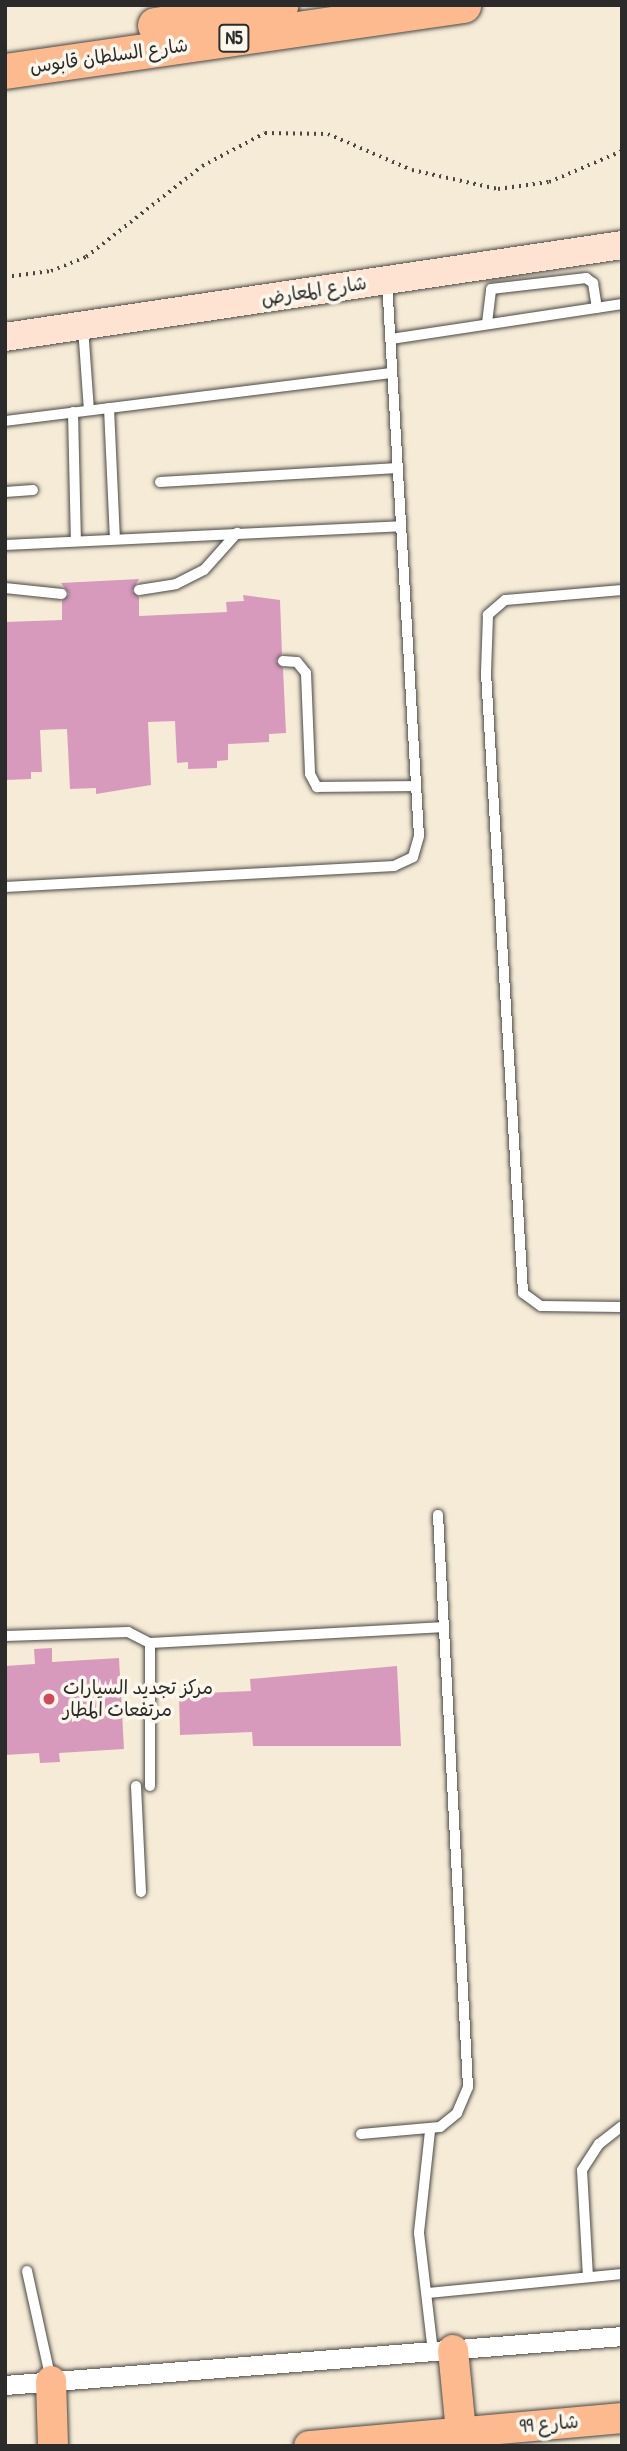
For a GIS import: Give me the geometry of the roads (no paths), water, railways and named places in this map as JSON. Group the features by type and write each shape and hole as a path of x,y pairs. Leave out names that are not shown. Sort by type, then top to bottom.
{"highway":[{"name":"شارع السلطان قابوس","path":"5,47 280,5"},
{"name":"شارع السلطان قابوس","path":"5,71 463,5"}],"main road":[{"name":"شارع المعارض","path":"5,337 621,245"},
{"path":"443,2351 461,2431"},
{"path":"51,2381 53,2446"},
{"name":"99 شارع","path":"309,2446 622,2418"}],"street":[{"path":"5,2385 622,2336"}],"lane":[{"path":"621,245 622,256"},
{"path":"487,323 486,296 495,289 586,278 593,283 597,308"},
{"path":"5,887 401,865 419,844 387,280"},
{"path":"390,339 622,304"},
{"path":"83,326 89,410"},
{"path":"5,421 392,373"},
{"path":"109,408 115,538"},
{"path":"73,412 76,540"},
{"path":"160,482 398,468"},
{"path":"5,492 33,490"},
{"path":"5,545 401,526"},
{"path":"139,590 190,578 217,559 237,533"},
{"path":"5,588 62,594"},
{"path":"622,590 505,600 488,615 486,673 523,1293 541,1306 622,1307"},
{"path":"283,661 298,662 306,673 310,774 317,787 416,786"},
{"path":"361,2134 430,2131 457,2113 468,2087 441,1627 438,1515"},
{"path":"5,1636 128,1632 150,1643 441,1627"},
{"path":"150,1643 150,1786"},
{"path":"136,1786 141,1892"},
{"path":"588,2277 582,2170 599,2144 622,2126"},
{"path":"430,2131 419,2233 428,2293 443,2351"},
{"path":"27,2271 51,2381"},
{"path":"428,2293 622,2274"}],"place":[{"name":"مركز تجديد السيارات مرتفعات المطار","path":"49,1699"}]}
